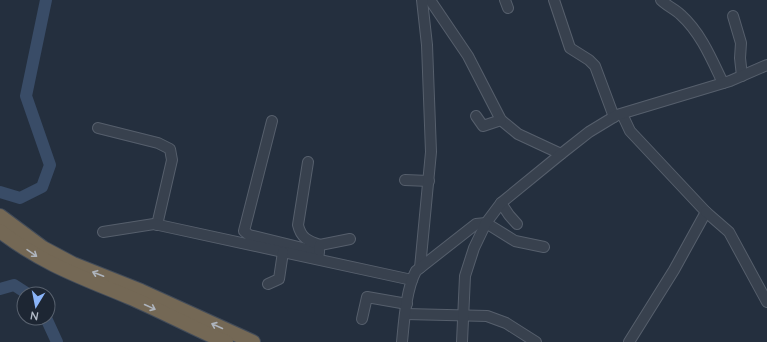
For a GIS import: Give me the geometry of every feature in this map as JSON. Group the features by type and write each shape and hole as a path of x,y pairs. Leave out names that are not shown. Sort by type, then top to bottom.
{"highway":[{"path":"0,216 43,248 73,264 141,292 253,342"},
{"path":"0,231 36,257 72,275 130,298 226,342"}],"street":[{"path":"420,268 429,181 431,129 427,45 422,0"},
{"path":"430,0 468,56 501,120 518,134 561,154"},
{"path":"554,0 570,48 589,60 595,66 618,116 630,131 706,212 729,232 767,302"},
{"path":"661,0 681,15 696,32 707,49 723,83"},
{"path":"734,16 742,43 740,58 742,76"},
{"path":"462,342 465,276 474,248 486,223 501,203 589,132 618,116 723,83 767,65"},
{"path":"476,116 483,126 501,120"},
{"path":"272,121 244,231 249,235 319,252 412,280"},
{"path":"98,128 158,143 170,150 172,160 157,225"},
{"path":"308,162 298,225 299,231 304,238 319,252"},
{"path":"405,180 429,181"},
{"path":"501,203 508,215 517,224"},
{"path":"630,342 674,270 706,212"},
{"path":"402,342 406,309 412,280 416,271 476,224 486,223 515,241 544,247"},
{"path":"103,232 149,224 283,252 319,252 350,239"},
{"path":"268,284 279,279 283,252"},
{"path":"362,320 367,297 406,309 463,315 478,315 495,318 533,341"}],"waterway":[{"path":"0,192 20,198 42,187 50,165 26,96 46,0"},
{"path":"0,289 14,285 16,286"},
{"path":"50,326 57,342"}]}
